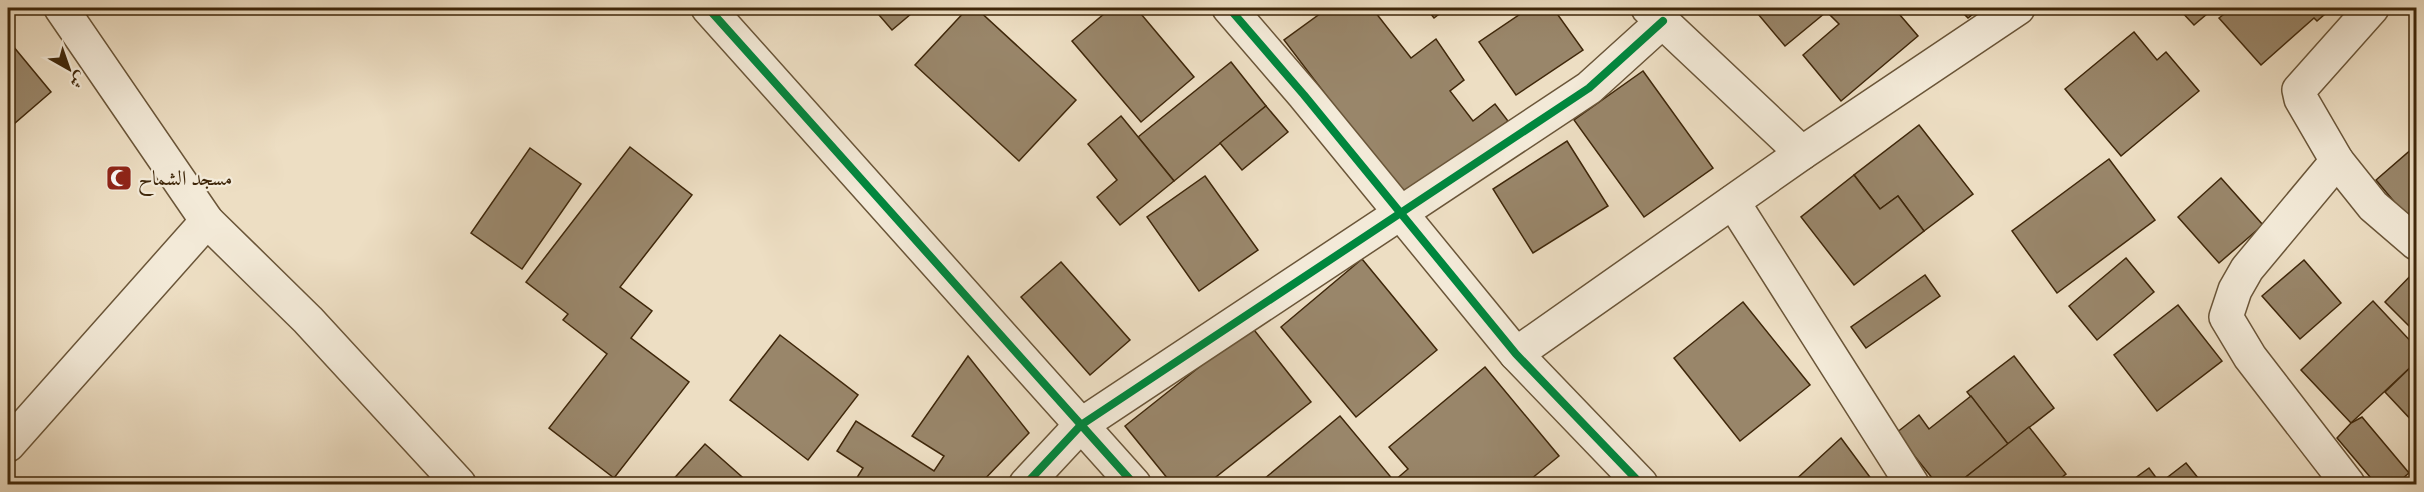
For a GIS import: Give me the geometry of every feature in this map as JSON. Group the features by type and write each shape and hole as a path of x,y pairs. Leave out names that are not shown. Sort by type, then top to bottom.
{"street":[{"path":"61,8 207,221 308,321 459,484"},
{"path":"708,8 1134,484"},
{"path":"1229,8 1401,211 1516,354 1641,484"},
{"path":"1516,354 1802,153 2018,8"},
{"path":"2373,8 2299,90 2301,99 2337,161 2373,206 2416,243"},
{"path":"1026,484 1081,425 1589,88 1655,14 1802,153"},
{"path":"2337,161 2247,269 2235,290 2226,317 2250,357 2348,484"},
{"path":"1733,201 1912,484"},
{"path":"8,445 207,221"}],"building":[{"path":"873,8 918,8 892,30"},
{"path":"968,8 976,8 1076,100 1019,161 915,65"},
{"path":"1111,8 1136,8 1194,77 1141,122 1072,41"},
{"path":"1328,8 1372,8 1411,58 1436,39 1464,80 1450,91 1473,121 1495,104 1508,121 1405,199 1284,40"},
{"path":"1426,8 1447,8 1434,18"},
{"path":"1529,8 1553,8 1583,50 1516,95 1479,42"},
{"path":"1753,8 1831,8 1785,46"},
{"path":"1837,8 1894,8 1918,36 1841,101 1803,55 1839,24 1829,14"},
{"path":"1958,8 1981,8 1968,18"},
{"path":"2178,8 2214,8 2194,25"},
{"path":"2232,8 2332,8 2317,21 2314,18 2261,65 2219,18"},
{"path":"2134,32 2157,60 2166,52 2199,91 2121,156 2065,89"},
{"path":"8,40 51,92 8,129"},
{"path":"1231,62 1266,106 1174,181 1138,137"},
{"path":"1643,71 1713,168 1644,217 1574,120"},
{"path":"1266,106 1288,132 1242,170 1220,143"},
{"path":"1121,116 1174,181 1120,225 1097,197 1117,180 1088,144"},
{"path":"1919,125 1973,194 1924,231 1898,196 1880,209 1854,175"},
{"path":"1567,141 1608,206 1533,253 1493,189"},
{"path":"630,147 692,195 620,287 652,311 631,338 689,382 614,478 549,428 607,354 563,320 568,314 526,282"},
{"path":"530,148 581,184 522,269 471,233"},
{"path":"2413,148 2416,153 2416,228 2376,180"},
{"path":"2109,159 2155,220 2057,293 2012,231"},
{"path":"1854,175 1880,209 1898,196 1924,231 1854,285 1801,217"},
{"path":"1205,176 1258,250 1199,291 1147,217"},
{"path":"2221,178 2263,225 2219,263 2178,217"},
{"path":"2126,258 2154,292 2097,340 2069,306"},
{"path":"1362,259 1437,350 1356,417 1281,327"},
{"path":"2304,260 2341,303 2300,339 2262,296"},
{"path":"1061,262 1130,340 1090,375 1021,297"},
{"path":"2416,270 2416,333 2385,302"},
{"path":"1925,275 1940,296 1866,348 1851,327"},
{"path":"2373,301 2416,347 2416,362 2351,423 2301,370"},
{"path":"1743,302 1810,385 1740,441 1674,358"},
{"path":"2178,305 2222,361 2157,411 2114,355"},
{"path":"1251,326 1311,402 1207,484 1172,484 1125,426"},
{"path":"780,335 858,395 808,460 730,400"},
{"path":"968,356 1029,433 980,484 853,484 863,468 837,451 856,421 934,471 944,456 912,436"},
{"path":"2014,356 2054,408 2008,444 1967,392"},
{"path":"2416,362 2416,425 2385,392"},
{"path":"1485,367 1559,456 1525,484 1258,484 1340,416 1394,481 1408,469 1389,447"},
{"path":"1971,396 2008,444 1957,484 1937,484 1896,433 1919,415 1929,429"},
{"path":"2362,417 2409,473 2396,484 2376,484 2337,438 2351,423"},
{"path":"2029,427 2066,474 2053,484 1957,484"},
{"path":"1841,438 1875,484 1791,484"},
{"path":"705,444 750,484 669,484"},
{"path":"2186,463 2203,484 2127,484 2149,468 2160,483"}],"cycle path":[{"path":"708,8 1134,484"},
{"path":"1229,8 1304,95 1516,354 1641,484"},
{"path":"1026,484 1081,425 1589,88 1663,21"}],"place":[{"name":"مسجد الشماح","path":"119,178"}]}
